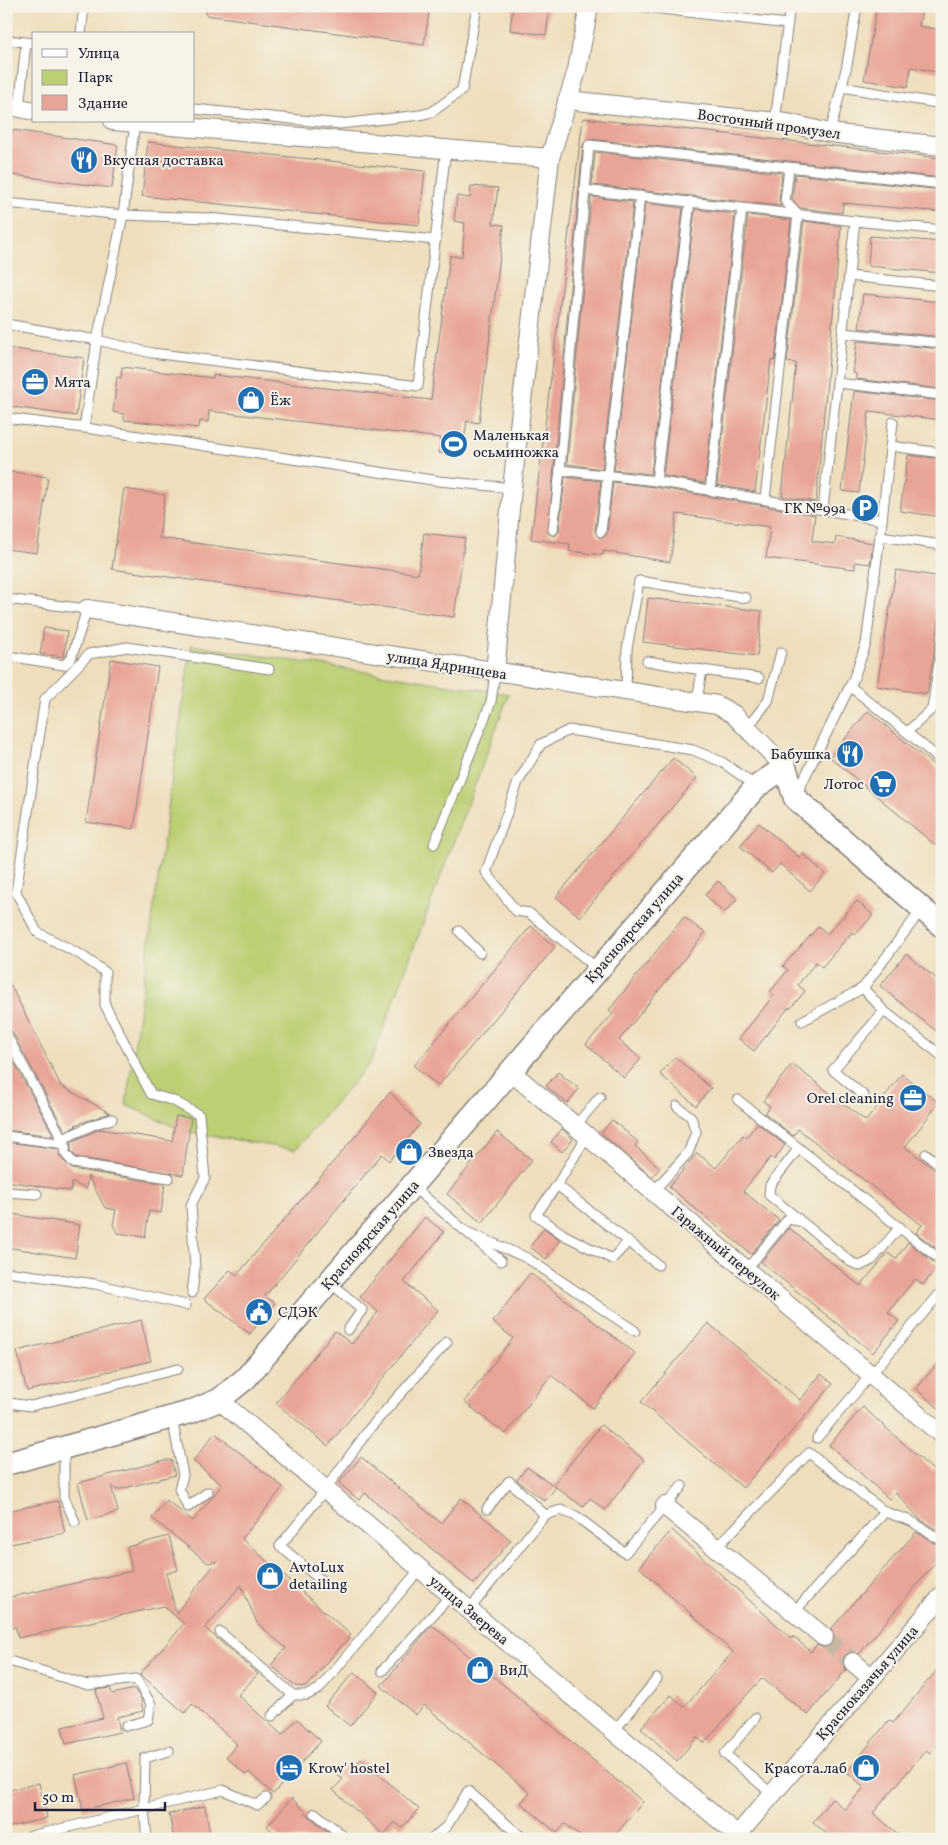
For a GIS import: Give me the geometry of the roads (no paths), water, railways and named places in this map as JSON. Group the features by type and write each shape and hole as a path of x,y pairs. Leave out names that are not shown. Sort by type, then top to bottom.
{"street":[{"path":"495,673 512,488 550,158 577,70 589,6"},
{"name":"Восточный промузел","path":"567,100 775,122 830,133 942,146"},
{"path":"120,122 550,158"},
{"name":"улица Ядринцева","path":"87,609 495,673 717,705 733,714 784,767"},
{"path":"784,767 795,798 942,926"},
{"name":"Красноярская улица","path":"6,1464 172,1418 219,1400 245,1379 756,786 784,767"},
{"name":"Гаражный переулок","path":"510,1070 942,1435"},
{"name":"улица Зверева","path":"219,1400 738,1837"},
{"path":"665,1506 824,1637"},
{"name":"Красноказачья улица","path":"738,1837 772,1794 942,1596"},
{"path":"853,1662 872,1678"}],"lane":[{"path":"81,32 84,6"},
{"path":"195,109 340,124 432,112 462,90 477,6"},
{"path":"637,6 787,24"},
{"path":"775,122 790,6"},
{"path":"830,133 842,87 857,6"},
{"path":"6,40 30,43 20,108"},
{"path":"842,87 942,104"},
{"path":"6,418 84,428 97,340 123,215 135,124"},
{"path":"553,530 589,145 942,184"},
{"path":"6,324 97,340 152,353 418,386 446,150"},
{"path":"789,168 785,201 798,214"},
{"path":"584,190 942,230"},
{"path":"601,532 640,196"},
{"path":"6,202 123,215 208,218 436,240"},
{"path":"656,481 690,202"},
{"path":"710,491 742,208"},
{"path":"765,499 798,214"},
{"path":"823,509 855,221"},
{"path":"849,276 942,286"},
{"path":"842,333 942,343"},
{"path":"837,383 942,395"},
{"path":"795,798 850,686 866,644 893,422"},
{"path":"76,427 439,481 512,488"},
{"path":"890,446 942,453"},
{"path":"560,470 656,481 882,520"},
{"path":"880,536 942,545"},
{"path":"626,691 627,649 639,581 746,598"},
{"path":"6,599 87,609 71,659 64,665 14,657 6,663"},
{"path":"907,732 932,709 942,643"},
{"path":"192,1293 195,1268 190,1205 205,1178 199,1115 174,1101 151,1094 105,1005 105,972 81,955 37,932 16,892 44,699 89,654 127,647 269,670"},
{"path":"747,728 768,702 781,652"},
{"path":"647,661 759,678"},
{"path":"698,701 702,670"},
{"path":"434,844 491,702 495,673"},
{"path":"850,686 942,760"},
{"path":"598,969 529,913 516,911 486,872 518,782 541,744 569,730 693,750 722,762 756,786"},
{"path":"802,1021 863,988 922,909"},
{"path":"459,932 480,953"},
{"path":"863,988 884,1011 942,1056"},
{"path":"864,1096 833,1070 884,1011"},
{"path":"6,1034 64,1141 66,1153 73,1163 169,1178"},
{"path":"600,1097 581,1131 557,1185 536,1215 564,1235 612,1259 628,1242"},
{"path":"738,1100 942,1260"},
{"path":"653,1192 688,1153 696,1132 691,1117 677,1106"},
{"path":"6,1136 64,1141 94,1124 112,1119"},
{"path":"799,1148 770,1185 769,1195 851,1262 860,1266 872,1260 900,1227"},
{"path":"926,1154 942,1166"},
{"path":"557,1185 658,1265"},
{"path":"412,1187 501,1261"},
{"path":"6,1192 37,1194"},
{"path":"746,1270 788,1219 801,1222"},
{"path":"467,1232 527,1258 635,1331"},
{"path":"6,1272 95,1284 186,1305"},
{"path":"330,1282 362,1310 348,1330"},
{"path":"817,1438 942,1291"},
{"path":"322,1582 280,1546 325,1490 370,1428 447,1342"},
{"path":"8,1403 31,1406 178,1369"},
{"path":"172,1418 183,1475 178,1489 188,1506 208,1492"},
{"path":"64,1448 64,1497 75,1522"},
{"path":"716,1548 809,1453 885,1512 912,1521 942,1541"},
{"path":"487,1509 509,1481 545,1515"},
{"path":"469,1610 545,1515 561,1510 576,1516 625,1553 682,1486"},
{"path":"794,1612 885,1512"},
{"path":"220,1632 294,1695 307,1695 319,1689 420,1569"},
{"path":"382,1671 451,1595"},
{"path":"6,1660 88,1685 136,1679 151,1704 148,1720 126,1726"},
{"path":"614,1731 657,1678"},
{"path":"272,1716 294,1695"},
{"path":"755,1718 725,1754 772,1794"},
{"path":"147,1839 144,1809 145,1758 169,1752"},
{"path":"31,1839 31,1836 223,1790 256,1805 266,1798"},
{"path":"432,1839 447,1826 468,1791 524,1839"},
{"path":"315,1813 347,1839"}],"tunnel":[{"path":"824,1637 853,1662"}],"place":[{"name":"Вкусная доставка","path":"84,160"},
{"name":"Мята","path":"35,382"},
{"name":"Ёж","path":"251,400"},
{"name":"Маленькая осьминожка","path":"454,444"},
{"name":"ГК №99а","path":"865,508"},
{"name":"Бабушка","path":"850,754"},
{"name":"Лотос","path":"883,784"},
{"name":"Orel cleaning","path":"913,1098"},
{"name":"Звезда","path":"409,1152"},
{"name":"СДЭК","path":"259,1312"},
{"name":"AvtoLux detailing","path":"270,1576"},
{"name":"ВиД","path":"480,1670"},
{"name":"Krow' hostel","path":"289,1768"},
{"name":"Красота.лаб","path":"866,1768"}]}
